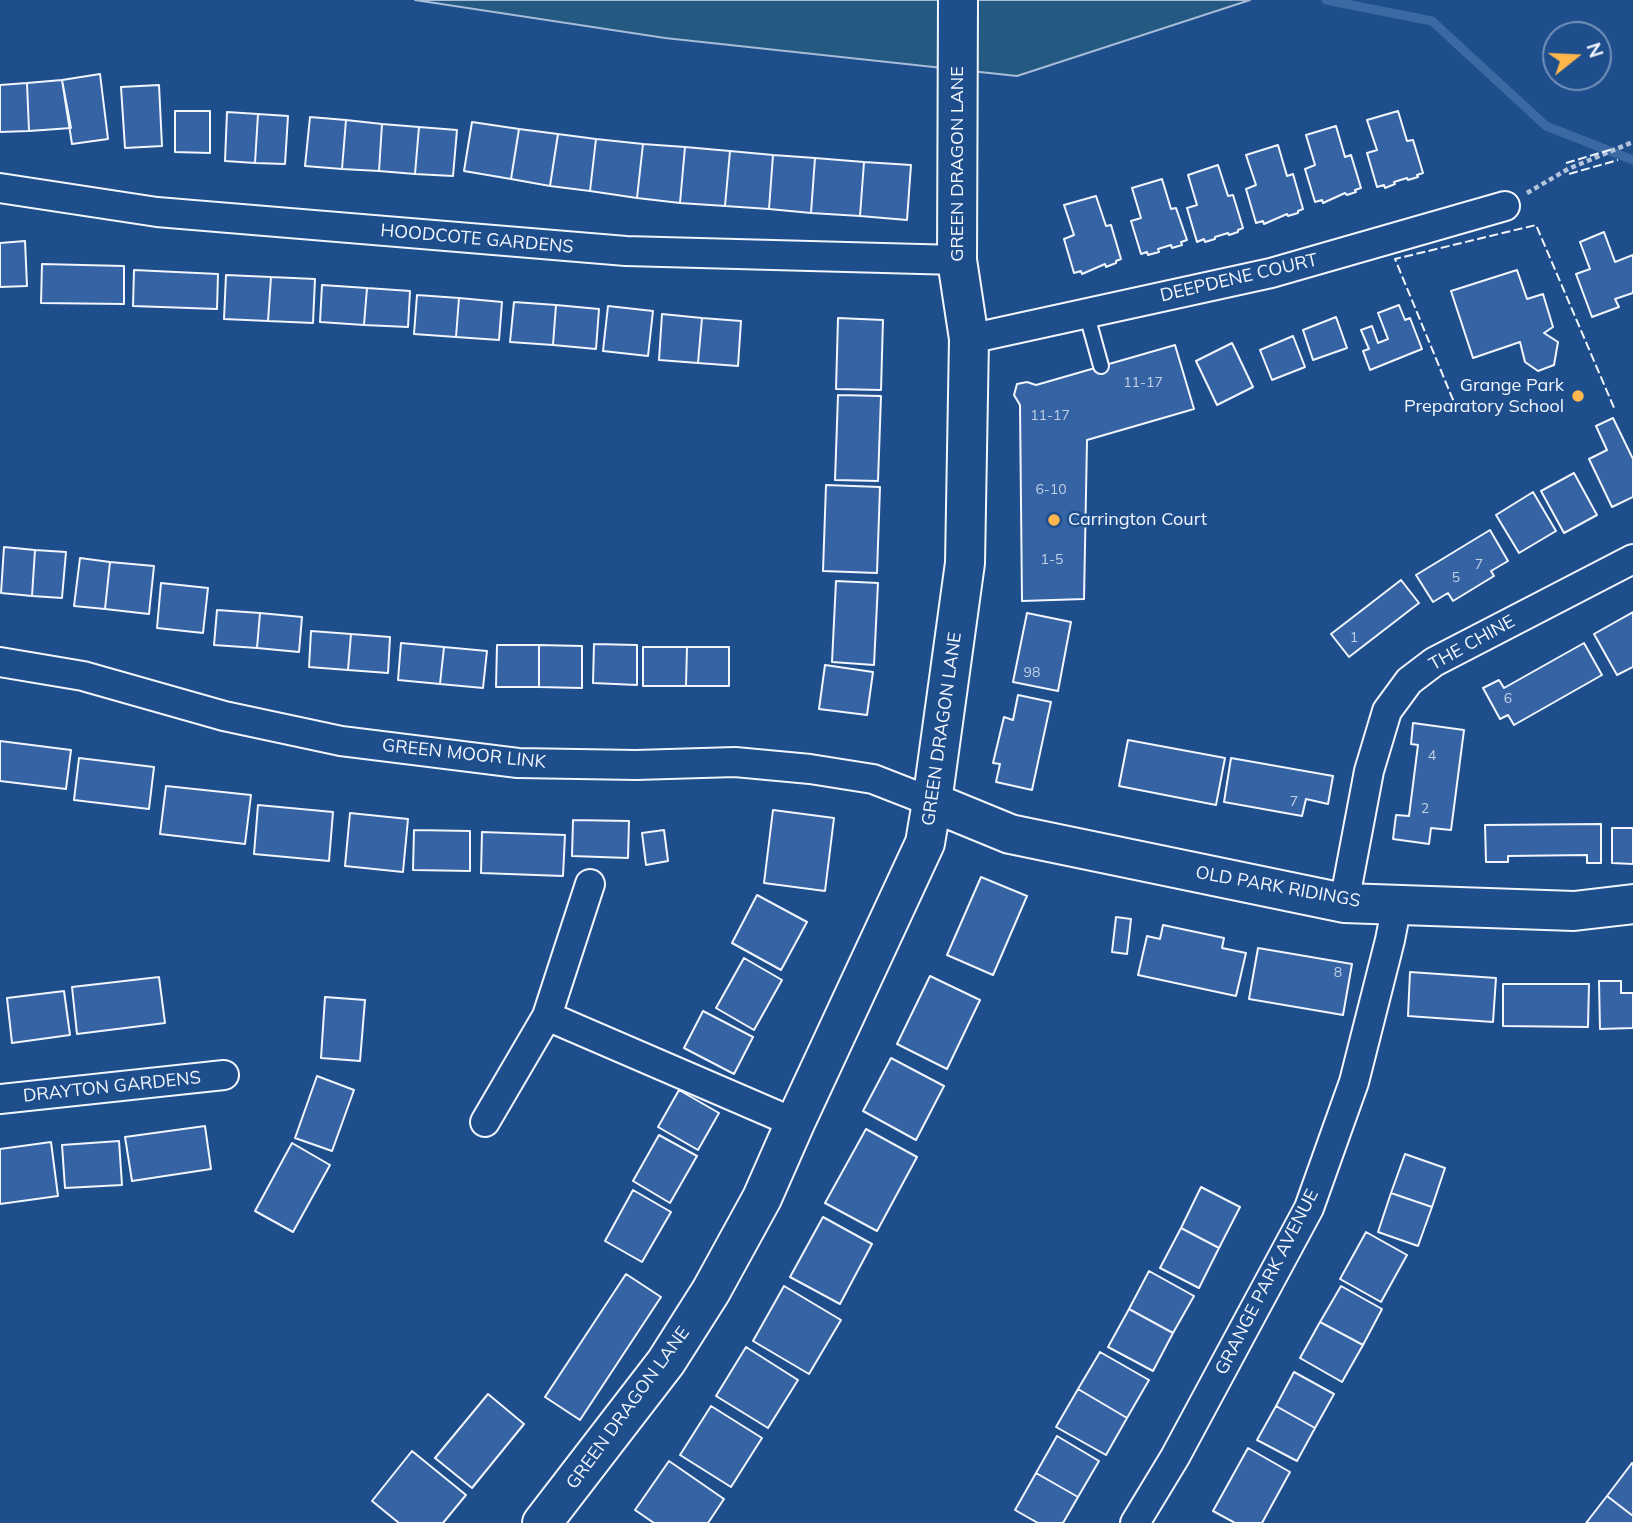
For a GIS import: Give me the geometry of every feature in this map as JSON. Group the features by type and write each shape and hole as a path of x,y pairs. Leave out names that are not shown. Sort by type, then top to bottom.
{"street":[{"name":"GREEN DRAGON LANE","path":"542,1523 666,1362 711,1291 762,1198 925,843 965,563 969,339 957,260 958,0"},
{"name":"HOODCOTE GARDENS","path":"0,188 157,212 626,251 957,260"},
{"name":"DEEPDENE COURT","path":"969,339 1271,273 1506,206"},
{"name":"THE CHINE","path":"1344,903 1373,759 1387,711 1409,681 1434,662 1633,559"},
{"name":"GREEN MOOR LINK","path":"0,662 83,676 224,716 341,740 518,763 636,765 735,762 810,769 873,779 932,802"},
{"name":"OLD PARK RIDINGS","path":"932,802 1010,834 1344,903 1574,911 1633,904"},
{"path":"485,1122 547,1016 590,884"},
{"name":"GRANGE PARK AVENUE","path":"1135,1523 1175,1457 1309,1208 1354,1082 1397,904"},
{"path":"547,1016 795,1123"},
{"name":"DRAYTON GARDENS","path":"0,1099 225,1075"}],"lane":[{"path":"1086,312 1101,366"}],"path":[{"path":"1506,206 1568,169 1633,142"}],"shaded area":[{"path":"415,0 1250,0 1017,76 665,38"}],"building":[{"path":"100,74 108,139 72,144 62,80"},
{"path":"62,80 71,128 29,131 27,83"},
{"path":"27,83 29,131 0,132 0,85"},
{"path":"159,85 162,146 125,148 121,87"},
{"path":"175,111 210,111 210,153 175,152"},
{"path":"1398,111 1407,141 1413,140 1423,173 1417,175 1418,177 1394,182 1395,184 1385,188 1384,185 1377,187 1367,153 1377,150 1367,120"},
{"path":"227,112 258,114 255,163 225,161"},
{"path":"258,114 288,116 285,164 255,163"},
{"path":"310,117 346,120 342,169 305,166"},
{"path":"346,120 382,124 379,171 342,169"},
{"path":"472,122 519,129 511,179 464,171"},
{"path":"382,124 419,127 415,174 379,171"},
{"path":"1336,126 1345,157 1351,155 1361,188 1323,203 1322,200 1315,202 1305,169 1315,165 1306,135"},
{"path":"419,127 457,130 453,176 415,174"},
{"path":"519,129 558,134 550,186 511,179"},
{"path":"558,134 596,139 590,191 550,186"},
{"path":"596,139 643,144 637,198 590,191"},
{"path":"643,144 685,147 680,203 637,198"},
{"path":"1278,145 1287,176 1293,174 1303,209 1264,224 1263,221 1256,223 1246,189 1256,185 1246,155"},
{"path":"685,147 730,151 725,206 680,203"},
{"path":"730,151 773,155 769,209 725,206"},
{"path":"773,155 815,158 811,213 769,209"},
{"path":"815,158 864,162 860,216 811,213"},
{"path":"864,162 911,165 907,220 860,216"},
{"path":"1218,165 1228,196 1233,195 1243,228 1229,235 1228,233 1205,242 1204,239 1197,242 1187,208 1197,205 1188,175"},
{"path":"1162,179 1171,209 1176,208 1187,240 1181,242 1182,245 1158,249 1159,252 1141,254 1131,221 1141,218 1132,188"},
{"path":"1096,196 1106,226 1111,225 1121,259 1106,267 1105,264 1082,274 1081,271 1074,273 1064,239 1074,235 1064,205"},
{"path":"1604,232 1615,262 1633,255 1633,293 1615,299 1619,307 1592,317 1576,274 1590,269 1580,242"},
{"path":"25,241 27,286 0,287 0,243"},
{"path":"42,264 124,266 124,304 41,303"},
{"path":"134,270 218,274 217,309 133,306"},
{"path":"1517,270 1527,299 1543,294 1553,327 1544,333 1558,342 1554,365 1538,371 1525,362 1520,342 1473,358 1451,291"},
{"path":"226,275 271,277 268,321 224,319"},
{"path":"271,277 315,279 313,323 268,321"},
{"path":"322,285 367,288 364,325 320,322"},
{"path":"367,288 410,291 408,327 364,325"},
{"path":"417,295 459,298 456,337 414,334"},
{"path":"459,298 502,302 499,340 456,337"},
{"path":"514,302 556,305 553,345 510,342"},
{"path":"556,305 599,309 596,349 553,345"},
{"path":"1399,305 1405,320 1410,318 1422,349 1370,370 1363,351 1369,349 1361,330 1372,326 1378,343 1388,339 1378,313"},
{"path":"608,306 653,311 648,356 603,351"},
{"path":"662,314 702,318 698,363 659,360"},
{"path":"1336,317 1347,348 1313,360 1303,330"},
{"path":"702,318 741,321 738,366 698,363"},
{"path":"838,318 883,320 881,390 836,389"},
{"path":"1293,336 1305,367 1272,380 1260,350"},
{"path":"1232,343 1253,387 1217,405 1196,361"},
{"name":"Carrington Court","path":"1175,345 1194,409 1087,440 1084,599 1022,601 1020,405 1014,395 1017,384 1027,382 1036,385"},
{"path":"838,395 881,396 878,481 835,480"},
{"path":"1613,418 1633,459 1633,497 1612,507 1589,459 1607,450 1596,426"},
{"path":"1574,473 1597,515 1564,533 1541,491"},
{"path":"826,485 880,487 877,573 823,571"},
{"path":"1533,492 1556,531 1519,553 1496,515"},
{"path":"1490,530 1508,561 1491,571 1494,576 1453,601 1448,593 1433,602 1416,575"},
{"path":"4,547 35,550 32,596 1,593"},
{"path":"35,550 66,552 62,598 32,596"},
{"path":"80,558 110,562 105,609 74,606"},
{"path":"110,562 154,566 149,614 105,609"},
{"path":"1401,580 1419,603 1349,657 1331,634"},
{"path":"836,581 878,583 874,665 832,662"},
{"path":"161,583 208,588 203,633 157,628"},
{"path":"217,610 260,613 257,648 214,645"},
{"path":"1633,612 1633,667 1617,675 1594,634"},
{"path":"260,613 302,617 299,652 257,648"},
{"path":"1027,613 1071,622 1058,691 1013,682"},
{"path":"311,631 351,634 348,670 309,667"},
{"path":"351,634 390,637 388,673 348,670"},
{"path":"401,643 444,647 440,684 398,680"},
{"path":"1584,643 1602,675 1514,725 1508,715 1500,719 1483,688 1499,680 1504,688"},
{"path":"594,644 637,645 637,685 593,683"},
{"path":"497,645 539,645 539,687 496,687"},
{"path":"539,645 582,646 582,688 539,687"},
{"path":"444,647 487,651 483,688 440,684"},
{"path":"643,647 687,647 686,686 643,686"},
{"path":"687,647 729,647 729,686 686,686"},
{"path":"825,665 873,672 867,715 819,709"},
{"path":"1018,695 1051,702 1032,790 996,782 1000,764 993,763 1004,717 1013,720"},
{"path":"1413,723 1464,730 1451,830 1431,828 1429,844 1393,839 1396,815 1409,816 1418,745 1411,744"},
{"path":"1128,740 1225,758 1216,805 1119,786"},
{"path":"0,741 71,750 66,789 0,781"},
{"path":"79,758 154,767 149,809 74,800"},
{"path":"1231,758 1333,776 1328,804 1306,799 1302,816 1224,802"},
{"path":"166,786 251,795 245,844 160,834"},
{"path":"258,805 333,812 329,861 254,854"},
{"path":"773,810 834,818 825,891 764,883"},
{"path":"350,813 408,819 403,872 345,866"},
{"path":"573,820 629,821 628,858 572,856"},
{"path":"1601,824 1601,863 1587,863 1587,855 1508,856 1508,862 1486,862 1485,825"},
{"path":"1612,828 1633,828 1633,864 1612,863"},
{"path":"414,830 470,831 470,871 413,870"},
{"path":"664,830 668,861 646,865 642,833"},
{"path":"482,832 565,835 563,876 481,873"},
{"path":"981,877 1027,896 993,975 947,955"},
{"path":"757,895 807,922 781,970 732,943"},
{"path":"1116,917 1131,919 1127,954 1112,952"},
{"path":"1163,925 1224,938 1222,948 1246,953 1236,996 1138,975 1147,936 1160,939"},
{"path":"1258,948 1352,964 1343,1015 1249,999"},
{"path":"744,958 782,980 754,1030 716,1008"},
{"path":"1410,972 1496,978 1493,1022 1408,1016"},
{"path":"930,976 980,1000 947,1069 897,1044"},
{"path":"159,977 165,1023 77,1034 72,987"},
{"path":"1599,981 1621,981 1621,993 1633,993 1633,1028 1600,1029"},
{"path":"1503,984 1589,984 1588,1027 1503,1026"},
{"path":"64,991 70,1035 12,1043 7,998"},
{"path":"325,997 365,1000 360,1061 321,1058"},
{"path":"703,1011 753,1037 734,1074 684,1048"},
{"path":"891,1058 944,1086 916,1140 863,1111"},
{"path":"317,1076 354,1090 332,1151 295,1138"},
{"path":"679,1090 719,1113 698,1150 658,1127"},
{"path":"205,1126 211,1169 132,1181 125,1137"},
{"path":"866,1129 917,1157 877,1231 825,1203"},
{"path":"659,1135 697,1156 670,1203 633,1181"},
{"path":"119,1141 122,1185 65,1188 62,1145"},
{"path":"51,1142 58,1196 0,1204 0,1149"},
{"path":"292,1143 330,1165 293,1232 255,1211"},
{"path":"1405,1154 1445,1168 1432,1207 1391,1193"},
{"path":"1201,1187 1240,1207 1219,1248 1181,1228"},
{"path":"633,1190 671,1212 642,1262 605,1241"},
{"path":"1391,1193 1432,1207 1418,1246 1378,1232"},
{"path":"823,1217 872,1244 840,1304 790,1277"},
{"path":"1181,1228 1219,1248 1199,1288 1160,1268"},
{"path":"1366,1232 1407,1255 1381,1302 1340,1279"},
{"path":"1149,1271 1194,1296 1173,1333 1129,1309"},
{"path":"626,1274 661,1297 580,1420 545,1397"},
{"path":"784,1286 841,1320 809,1374 753,1341"},
{"path":"1341,1286 1382,1309 1363,1345 1320,1322"},
{"path":"1129,1309 1173,1333 1153,1371 1108,1347"},
{"path":"1320,1322 1363,1345 1342,1382 1300,1358"},
{"path":"746,1347 798,1380 768,1428 716,1396"},
{"path":"1100,1352 1149,1380 1127,1418 1078,1389"},
{"path":"1294,1372 1334,1394 1315,1428 1276,1406"},
{"path":"1078,1389 1127,1418 1106,1455 1056,1427"},
{"path":"488,1394 524,1424 472,1488 435,1458"},
{"path":"711,1406 762,1438 731,1487 680,1455"},
{"path":"1276,1406 1315,1428 1297,1461 1257,1440"},
{"path":"1057,1436 1099,1461 1078,1497 1036,1473"},
{"path":"1248,1448 1290,1472 1262,1523 1235,1523 1213,1511"},
{"path":"412,1451 466,1495 443,1523 399,1523 372,1501"},
{"path":"669,1461 724,1499 708,1523 654,1523 635,1510"},
{"path":"1633,1463 1633,1516 1607,1496"},
{"path":"1036,1473 1078,1497 1063,1523 1038,1523 1015,1510"},
{"path":"1607,1496 1633,1516 1633,1523 1586,1523"}],"waterway":[{"path":"1326,0 1432,21 1546,126 1633,160"}],"fence":[{"path":"1566,163 1613,149"},
{"path":"1569,174 1618,160"},
{"path":"1458,412 1395,259 1536,225 1615,410"}],"place":[{"name":"Grange Park Preparatory School","path":"1578,396"},
{"name":"Carrington Court","path":"1054,520"}]}
